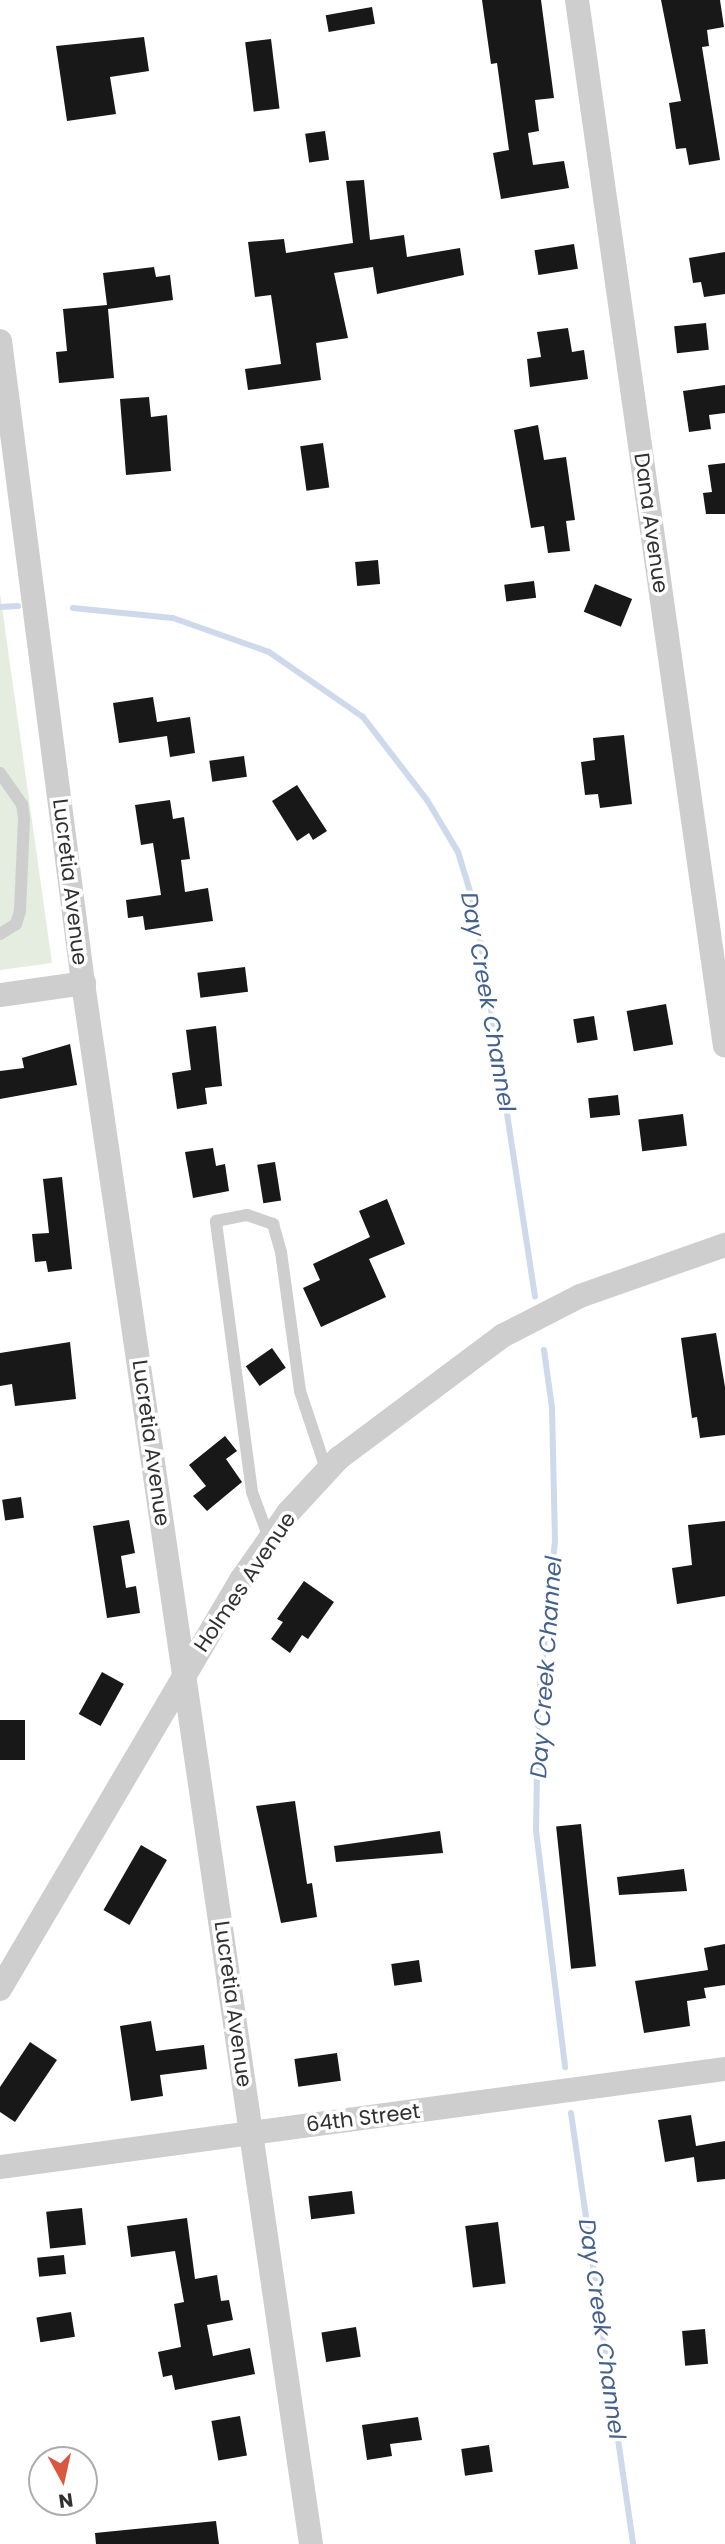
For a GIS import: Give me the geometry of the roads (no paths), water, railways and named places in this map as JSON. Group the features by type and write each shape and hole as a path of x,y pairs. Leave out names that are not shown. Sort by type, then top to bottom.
{"street":[{"name":"Dana Avenue","path":"577,0 725,1046"},
{"name":"Lucretia Avenue","path":"0,341 83,983 311,2544"},
{"path":"0,995 83,983"},
{"name":"Holmes Avenue","path":"0,1989 185,1673 270,1539 327,1472 502,1336 580,1296 725,1245"},
{"name":"64th Street","path":"0,2167 252,2131 597,2090 725,2069"}],"lane":[{"path":"0,772 22,804 24,819 20,911 16,924 0,934"},
{"path":"270,1539 252,1492 215,1221 247,1215 272,1224 281,1252 300,1391 327,1472"}],"waterway":[{"name":"Day Creek Channel","path":"0,607 18,606"},
{"name":"Day Creek Channel","path":"73,608 173,618 269,652 363,717 427,800 458,852 476,911 535,1297"},
{"name":"Day Creek Channel","path":"544,1350 552,1408 555,1541 538,1706 536,1830 565,2067"},
{"name":"Day Creek Channel","path":"571,2113 633,2544"}]}
